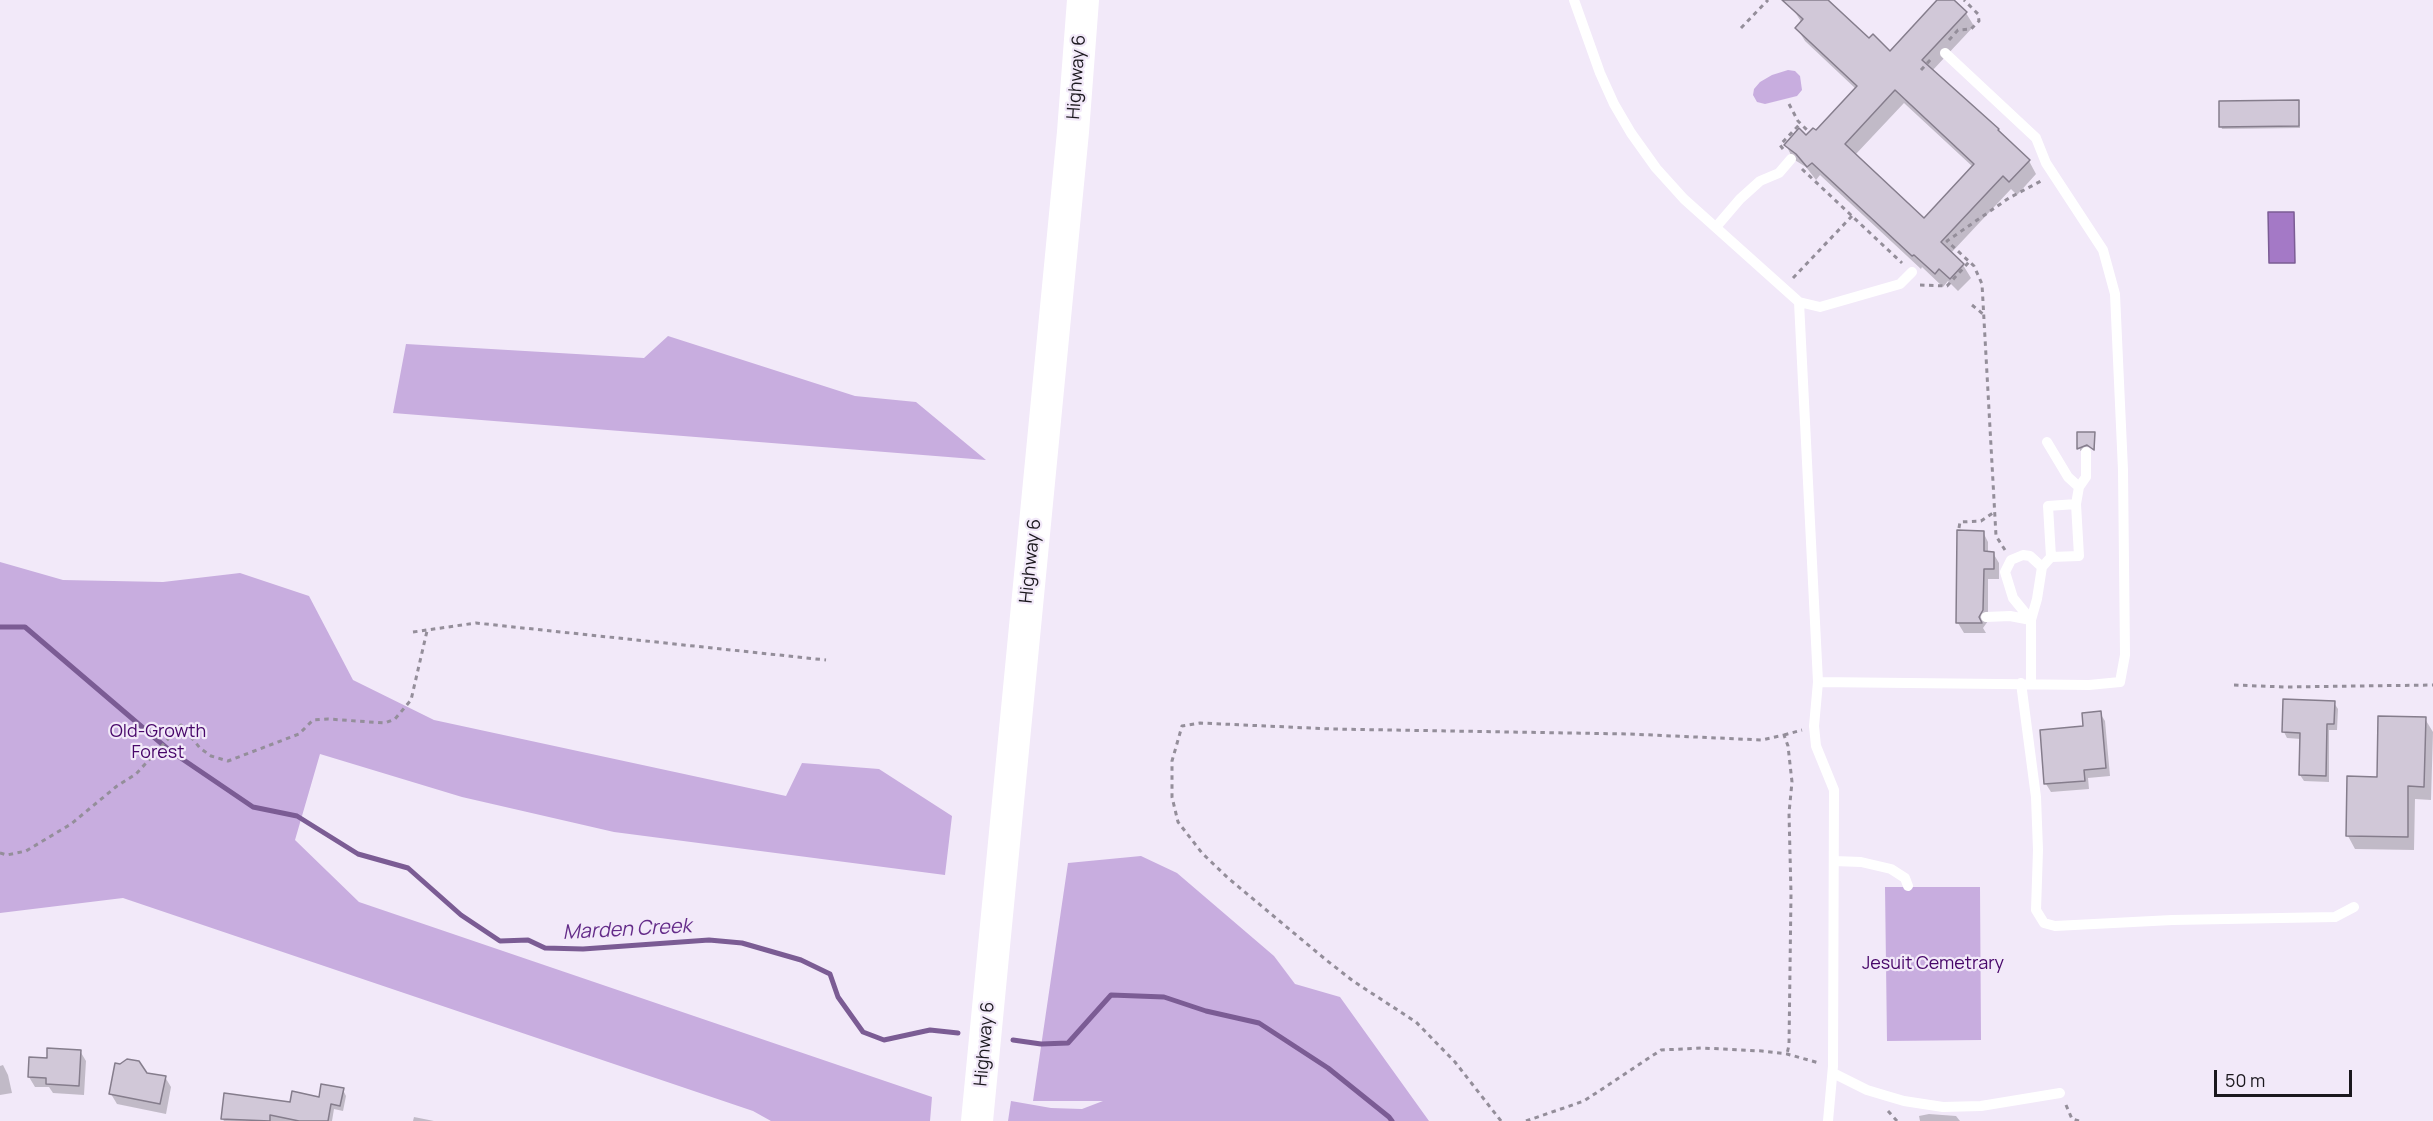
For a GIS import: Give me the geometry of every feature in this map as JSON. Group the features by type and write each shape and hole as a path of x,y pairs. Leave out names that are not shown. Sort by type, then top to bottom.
{"main road":[{"name":"Highway 6","path":"977,1121 1073,132 1083,0"}],"lane":[{"path":"1574,0 1600,73 1631,133 1656,168 1684,199 1799,302 1820,307 1900,284 1912,272"},
{"path":"1818,682 2090,685 2120,682 2125,655 2123,470 2115,294 2103,250 2053,174 2036,138 1942,51"},
{"path":"1716,227 1760,181 1779,173 1795,162"},
{"path":"1799,302 1818,682 1814,726 1816,746 1834,790 1833,1070 1828,1121"},
{"path":"2047,442 2068,477 2079,487"},
{"path":"2051,557 2079,556 2076,504 2079,487 2085,477 2086,452"},
{"path":"2076,504 2048,506 2051,557 2042,567 2031,620 2026,683 2036,797 2038,850 2036,910 2044,923 2055,926 2172,920 2335,917 2354,907"},
{"path":"2031,620 2013,598 2005,572 2011,560 2017,556 2030,556 2042,567"},
{"path":"1986,617 2010,616 2031,620"},
{"path":"1834,861 1861,862 1891,869 1905,878 1908,886"},
{"path":"1833,1070 1867,1090 1904,1101 1942,1107 1981,1106 2060,1093"}],"path":[{"path":"1741,28 1768,0"},
{"path":"1921,70 1942,51 1958,30 1971,29 1979,21 1978,14 1964,0"},
{"path":"1789,104 1800,124 1808,131"},
{"path":"1783,148 1780,145 1800,124"},
{"path":"1795,162 1899,260"},
{"path":"2011,560 1996,536 1979,274 1970,262 1947,241 2009,198 2053,174"},
{"path":"1795,276 1852,216"},
{"path":"1900,284 1947,286 1970,262"},
{"path":"1972,304 1983,314"},
{"path":"1959,528 1960,522 1981,521 1994,512"},
{"path":"413,633 476,623 826,660"},
{"path":"0,853 7,855 26,851 71,824 117,786 136,774 181,725 200,748 211,756 228,761 299,735 313,720 385,723 395,719 411,700 427,631"},
{"path":"2234,685 2284,687 2433,685"},
{"path":"1501,1121 1455,1062 1416,1022 1353,981 1325,959 1202,853 1178,822 1172,797 1172,760 1182,726 1200,723 1332,729 1629,734 1762,740 1784,735 1788,746 1792,782 1789,813 1791,917 1787,1054"},
{"path":"1526,1121 1584,1101 1661,1050 1702,1048 1787,1054 1833,1070"},
{"path":"1889,1113 1897,1121"},
{"path":"2073,1119 2079,1121"}],"green space":[{"path":"1788,70 1795,71 1800,76 1802,90 1797,96 1765,104 1757,102 1753,95 1754,89 1760,82"},
{"path":"668,336 855,396 916,402 986,460 393,413 406,344 644,358"},
{"name":"Old-Growth Forest","path":"0,562 63,580 163,582 240,573 309,596 353,680 434,720 786,796 802,763 879,769 952,816 945,875 614,832 462,797 320,754 295,840 359,902 932,1097 930,1121 771,1121 753,1111 123,898 0,913"},
{"path":"1141,856 1177,873 1274,956 1295,984 1340,997 1429,1121 1008,1121 1011,1101 1051,1108 1082,1109 1103,1101 1033,1101 1068,863"},
{"name":"Jesuit Cemetrary","path":"1885,887 1980,887 1981,1040 1887,1041"}],"shaded area":[{"path":"2268,212 2294,212 2295,263 2269,263"}],"building":[{"path":"1782,0 1828,0 1869,38 1873,34 1890,51 1937,0 1954,0 1967,12 1922,60 2030,160 2009,182 2003,176 1941,242 1964,264 1950,279 1939,269 1935,274 1914,255 1912,256 1812,163 1807,167 1784,145 1799,128 1806,135 1813,128 1816,130 1857,86 1795,28 1803,19","holes":["1895,90 1974,164 1924,218 1845,144"]},
{"path":"2299,100 2299,126 2219,127 2219,101"},
{"path":"2077,432 2095,432 2094,450 2087,445 2077,449"},
{"path":"1957,530 1984,531 1984,551 1994,552 1994,569 1984,569 1983,610 1979,617 1982,623 1956,623"},
{"path":"2283,699 2335,701 2334,724 2327,724 2326,776 2299,775 2300,733 2282,732"},
{"path":"2101,711 2106,768 2084,770 2085,781 2044,784 2040,730 2083,726 2082,713"},
{"path":"2378,716 2426,717 2424,787 2408,786 2408,837 2346,836 2347,776 2377,777"},
{"path":"47,1048 81,1050 79,1086 46,1084 46,1078 28,1077 29,1057 47,1058"},
{"path":"127,1059 139,1061 147,1073 166,1076 160,1104 109,1094 115,1063 120,1064"},
{"path":"321,1084 344,1088 340,1106 331,1104 328,1121 299,1121 270,1115 270,1121 221,1119 224,1093 290,1102 292,1091 319,1097"}],"waterway":[{"name":"Marden Creek","path":"0,627 25,627 169,750 253,807 297,816 358,854 408,868 461,915 500,941 528,940 545,948 583,949 709,940 742,943 801,960 830,974 838,997 863,1032 884,1040 930,1030 958,1033"},
{"path":"1013,1040 1041,1044 1068,1043 1111,995 1164,997 1206,1011 1259,1023 1328,1068 1392,1121"}]}
